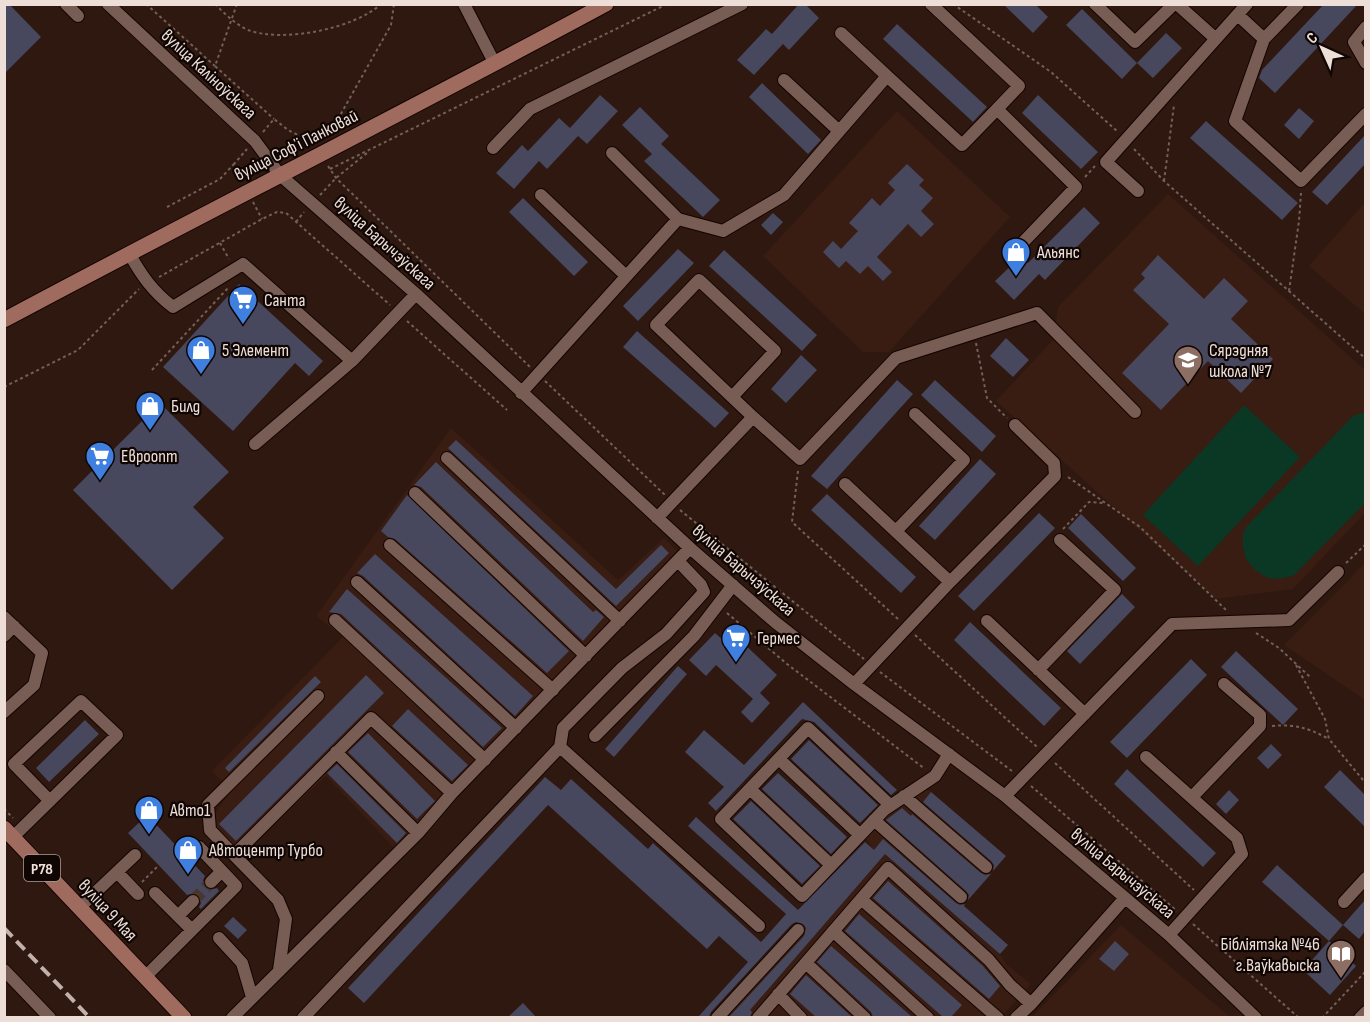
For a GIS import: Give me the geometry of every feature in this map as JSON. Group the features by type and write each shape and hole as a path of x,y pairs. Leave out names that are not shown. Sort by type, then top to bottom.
{"main road":[{"name":"вуліца Софʼі Панковай","path":"4,320 606,4"},
{"name":"вуліца 9 Мая","path":"9,833 184,1017"}],"street":[{"path":"66,4 78,16"},
{"name":"вуліца Каліноўскага","path":"108,4 255,141 280,175"},
{"path":"464,4 495,64"},
{"path":"575,21 586,4"},
{"path":"493,148 530,109 742,4"},
{"path":"841,33 962,145 1019,86 931,4"},
{"path":"1095,4 1135,42 1176,4 1216,39"},
{"path":"1138,190 1106,162 1124,138 1247,4"},
{"path":"1298,4 1264,39 1235,121 1301,181 1365,114"},
{"path":"1238,15 1264,39"},
{"path":"1365,27 1353,42 1365,63"},
{"path":"612,153 678,219 723,231 784,195 887,76"},
{"path":"784,80 839,131"},
{"path":"997,109 1076,187 1010,256"},
{"name":"вуліца Барычэўскага","path":"280,175 416,294 520,393 775,622 1005,796 1169,935 1256,1017"},
{"path":"541,195 625,275"},
{"path":"520,393 678,219"},
{"path":"129,253 147,283 156,294 173,307 243,264 352,361"},
{"path":"732,397 775,351 699,280 656,325 753,417 800,459 896,358 1037,313 1135,412"},
{"path":"255,444 352,361 416,294"},
{"path":"896,531 964,460 915,414"},
{"path":"657,518 753,417"},
{"path":"854,684 950,582 1055,476 1054,463 1015,425"},
{"path":"447,458 620,621"},
{"path":"845,484 950,582"},
{"path":"415,493 586,656"},
{"path":"1038,670 1115,590 1060,540"},
{"path":"390,544 553,690"},
{"path":"232,1017 418,833 452,794 690,548"},
{"path":"303,1017 560,747 564,728 622,668 666,634 704,592 701,585 678,561"},
{"path":"1005,796 1172,624 1289,620 1338,572"},
{"path":"357,582 516,728"},
{"path":"595,736 694,636 733,585"},
{"path":"4,617 42,653 34,685 4,712"},
{"path":"335,620 485,760"},
{"path":"987,621 1085,714"},
{"path":"4,636 14,626"},
{"path":"1192,797 1260,726 1260,715 1224,684"},
{"path":"279,970 286,919 279,900 210,830 208,805 318,696"},
{"path":"9,833 50,801 117,735 81,701 14,764 50,801"},
{"path":"234,855 371,718 452,794"},
{"path":"890,805 808,728 722,819 802,896 890,805 935,776 949,754"},
{"path":"560,747 759,926"},
{"path":"336,752 418,833"},
{"path":"1146,757 1237,838 1242,854 1169,935"},
{"path":"778,759 860,835"},
{"path":"750,789 831,865"},
{"path":"904,796 986,867"},
{"path":"874,820 961,897"},
{"path":"145,977 236,886 199,847"},
{"path":"79,908 135,855"},
{"path":"758,1017 888,868 990,960 1010,985 1031,1004"},
{"path":"211,882 222,871"},
{"path":"117,872 136,892"},
{"path":"1344,903 1365,878"},
{"path":"155,893 192,930"},
{"path":"1016,1017 1031,1004 1125,898"},
{"path":"861,899 998,1017"},
{"path":"178,916 193,901"},
{"path":"717,1017 798,930"},
{"path":"833,931 928,1017"},
{"path":"219,938 242,963 252,997"},
{"path":"806,963 865,1017"},
{"path":"4,970 50,1017"},
{"path":"778,994 801,1017"},
{"path":"1360,1017 1365,1012"}],"path":[{"path":"146,4 274,119"},
{"path":"215,4 232,20 250,31 275,34 315,32 336,28 364,16 381,4"},
{"path":"215,66 237,4"},
{"path":"325,142 391,24 394,4"},
{"path":"330,169 667,4"},
{"path":"953,4 1051,72 1124,138 1164,181 1365,358"},
{"path":"370,150 336,178 672,503 872,666 1022,779 1299,1017"},
{"path":"1076,187 1099,162"},
{"path":"167,207 220,179 234,164"},
{"path":"1289,291 1299,221 1301,181"},
{"path":"4,387 78,350 136,291 147,283 270,216 286,213 507,410"},
{"path":"152,370 239,277 220,243"},
{"path":"198,321 202,325"},
{"path":"974,332 987,398 1015,425"},
{"path":"800,459 792,522 1203,898"},
{"path":"1055,468 1140,527 1239,622 1279,648 1310,677"},
{"path":"1060,540 1063,527 1089,502 1106,503"},
{"path":"1338,572 1365,544"},
{"path":"718,605 787,664 935,776"},
{"path":"1294,662 1325,719 1329,739"},
{"path":"1260,726 1293,724 1312,730 1329,739 1363,780"},
{"path":"136,892 159,865"},
{"path":"1322,1017 1365,971"}],"shaded area":[{"path":"897,111 1010,217 889,352 863,352 763,256"},
{"name":"Сярэдняя школа №7","path":"1168,194 1365,370 1365,513 1293,589 1216,599 996,401 1053,340 1058,307"},
{"path":"1365,202 1365,314 1309,266"},
{"path":"451,428 618,580 664,538 677,551 395,849 326,776 241,855 209,822 231,791 212,771 343,637 316,616"},
{"path":"1365,563 1365,700 1284,645"},
{"path":"924,788 1006,856 963,905 1008,945 1000,954 1007,965 1031,984 1001,1017 717,1018 871,845 863,835 898,802"},
{"path":"1121,925 1230,1017 1031,1018"}],"green space":[{"path":"1244,405 1300,457 1198,566 1143,515"},
{"path":"1365,412 1365,503 1294,575 1272,579 1264,576 1255,570 1246,559 1243,534 1247,526 1353,416"}],"building":[{"path":"4,4 9,4 41,37 4,74"},
{"path":"799,4 805,4 819,18 789,50 783,44 754,75 737,60 766,29 772,34"},
{"path":"1003,4 1035,4 1048,17 1033,33"},
{"path":"1324,4 1358,4 1275,93 1259,78 1262,70"},
{"path":"1082,9 1137,63 1122,79 1066,25"},
{"path":"897,24 987,107 973,122 883,39"},
{"path":"1166,33 1182,48 1153,78 1137,63"},
{"path":"762,83 821,140 808,154 749,97"},
{"path":"600,95 618,111 587,144 578,136 547,169 539,161 514,189 496,173 522,145 528,151 559,118 570,128"},
{"path":"1038,95 1098,152 1081,169 1022,113"},
{"path":"640,107 669,136 661,144 720,200 703,217 644,161 652,154 622,125"},
{"path":"1299,108 1314,121 1299,139 1284,125"},
{"path":"1206,121 1298,203 1282,220 1190,138"},
{"path":"1365,135 1365,164 1327,205 1312,192"},
{"path":"907,164 924,180 919,185 933,198 921,211 934,224 921,237 908,224 877,257 892,272 883,281 868,266 860,274 846,261 839,268 823,252 833,241 841,249 858,231 849,223 872,198 880,206 895,190 888,183"},
{"path":"523,198 588,262 574,276 509,212"},
{"path":"1084,207 1100,223 1045,280 1039,274 1014,300 995,281 1021,256 1028,263"},
{"path":"773,213 783,222 771,235 761,225"},
{"path":"678,249 694,263 638,321 623,306"},
{"path":"724,250 817,335 802,351 709,266"},
{"path":"1158,255 1204,299 1224,278 1248,301 1231,319 1273,359 1241,393 1208,361 1161,410 1122,373 1169,324 1133,290 1145,278 1141,274"},
{"path":"239,284 323,361 309,376 295,363 233,431 163,367"},
{"path":"637,331 729,413 715,428 623,347"},
{"path":"1006,338 1029,360 1013,377 990,356"},
{"path":"801,355 817,370 786,403 771,389"},
{"path":"897,380 913,394 827,489 811,476"},
{"path":"935,380 996,436 982,452 921,395"},
{"path":"160,403 229,472 193,507 224,538 172,590 73,490"},
{"path":"456,440 616,589 661,545 669,553 616,606 448,448"},
{"path":"980,459 996,474 935,540 919,526"},
{"path":"436,462 593,612 596,610 604,617 583,641 421,487 414,485"},
{"path":"827,494 916,577 901,593 811,510"},
{"path":"407,495 569,651 547,673 395,539 381,531"},
{"path":"1039,513 1055,528 974,611 958,596"},
{"path":"1081,514 1136,568 1123,581 1068,528"},
{"path":"375,554 533,696 515,716 363,576 357,573"},
{"path":"347,589 502,728 483,747 341,614 329,612"},
{"path":"1122,594 1135,607 1080,664 1067,651"},
{"path":"970,622 1061,708 1044,726 954,640"},
{"path":"715,633 731,647 739,639 777,675 760,693 770,703 752,723 741,712 753,699 716,665 706,676 689,660"},
{"path":"1236,651 1298,709 1283,725 1221,667"},
{"path":"1191,659 1207,675 1127,758 1110,742"},
{"path":"678,666 687,674 614,757 605,749"},
{"path":"366,675 384,693 236,841 219,824"},
{"path":"315,676 321,682 229,772 225,768"},
{"path":"803,702 897,790 891,795 814,722 802,719 716,811 708,803 724,787 685,752 704,730 744,765"},
{"path":"408,709 468,765 452,781 392,726"},
{"path":"85,720 99,734 49,782 36,768"},
{"path":"368,733 435,801 417,819 348,752"},
{"path":"809,740 878,805 860,823 791,759"},
{"path":"1271,744 1282,755 1268,769 1257,758"},
{"path":"337,764 406,833 397,843 327,773"},
{"path":"1127,769 1216,853 1203,867 1114,784"},
{"path":"1340,770 1365,795 1365,827 1324,787"},
{"path":"778,773 847,837 831,854 762,789"},
{"path":"545,777 561,790 571,779 648,849 653,843 761,942 786,914 688,826 696,817 798,910 865,842 874,850 883,839 956,903 965,904 964,906 1008,945 1000,954 885,854 750,1010 752,1012 750,1017 729,1017 804,936 806,928 803,924 796,922 792,924 711,1012 709,1017 698,1017 748,962 719,936 707,949 548,805 364,1003 348,988"},
{"path":"1229,790 1239,800 1226,814 1216,804"},
{"path":"931,792 1006,856 993,871 994,865 991,861 923,802"},
{"path":"751,801 820,866 802,884 733,819"},
{"path":"902,808 981,873 991,874 968,900 969,895 966,891 886,820"},
{"path":"147,815 205,876 203,880 205,887 209,890 217,888 219,891 201,909 199,896 195,893 187,895 128,833"},
{"path":"1277,865 1343,925 1329,941 1262,882"},
{"path":"888,881 983,966 1000,986 989,999 873,898"},
{"path":"1365,900 1365,931 1359,939 1343,925"},
{"path":"859,914 962,1005 951,1017 943,1017 845,931"},
{"path":"233,917 247,930 238,939 224,926"},
{"path":"1115,941 1129,954 1114,971 1099,959"},
{"path":"1329,941 1356,966 1330,995 1303,970"},
{"path":"831,946 912,1017 873,1017 871,1012 817,962"},
{"path":"806,975 852,1017 816,1017 790,994"},
{"path":"523,1003 536,1017 508,1017"}],"tunnel":[{"path":"193,901 211,882"}],"railway":[{"path":"4,928 90,1018"}],"place":[{"name":"Альянс","path":"1016,278"},
{"name":"Санта","path":"243,326"},
{"name":"5 Элемент","path":"201,376"},
{"name":"Сярэдняя школа №7","path":"1188,386"},
{"name":"Билд","path":"150,432"},
{"name":"Евроопт","path":"100,482"},
{"name":"Гермес","path":"736,664"},
{"name":"Авто1","path":"149,836"},
{"name":"Автоцентр Турбо","path":"188,876"},
{"name":"Бібліятэка №46 г.Ваўкавыска","path":"1341,980"}]}
